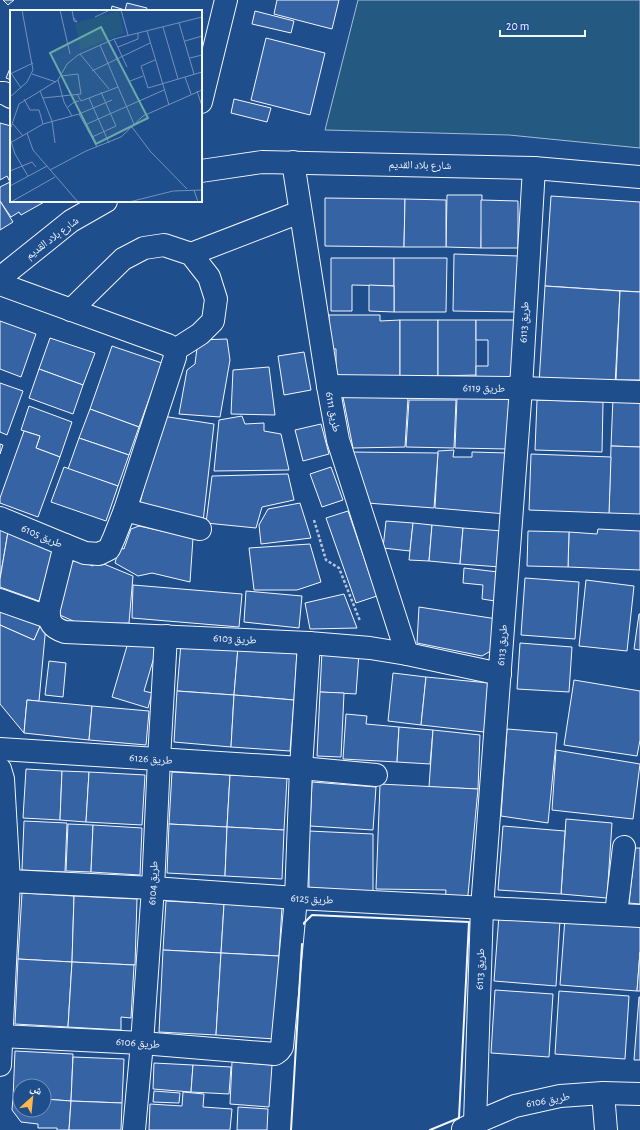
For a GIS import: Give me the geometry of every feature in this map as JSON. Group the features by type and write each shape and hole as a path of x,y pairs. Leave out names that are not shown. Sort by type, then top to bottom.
{"street":[{"path":"202,98 226,0"},
{"path":"0,93 4,93 10,96"},
{"name":"شارع بلاد القديم","path":"202,171 262,162 293,162 534,168 640,177"},
{"name":"طريق 6111","path":"293,162 328,386 338,440 406,654"},
{"name":"طريق 6113","path":"469,1126 482,908 500,674 534,168"},
{"name":"شارع بلاد القديم","path":"0,278 71,221 104,202"},
{"path":"191,254 300,212"},
{"path":"71,310 123,259 144,248 164,245 191,254 209,277 216,299 213,321 174,357 125,510 200,529"},
{"path":"0,284 168,345 174,357"},
{"name":"طريق 6119","path":"328,386 520,388 640,392"},
{"name":"طريق 6105","path":"0,518 65,545 85,552 99,554 109,549 125,510"},
{"path":"0,600 48,617 65,545"},
{"name":"طريق 6103","path":"48,617 51,623 59,630 71,633 309,643 370,648 500,674"},
{"name":"طريق 6104","path":"134,1130 153,888 166,636"},
{"path":"296,898 309,643"},
{"name":"طريق 6126","path":"0,749 376,774"},
{"path":"0,769 3,778 4,881 0,1066"},
{"path":"616,914 624,847"},
{"name":"طريق 6125","path":"4,881 640,916"},
{"name":"طريق 6106","path":"1,1036 142,1043 274,1054 282,1047 296,898"},
{"path":"603,1093 606,1130"},
{"name":"طريق 6106","path":"469,1126 515,1106 560,1096 603,1093 640,1094"}],"path":[{"path":"314,520 326,560 339,568 370,648"}],"shaded area":[{"path":"358,0 640,0 640,148 509,135 325,130"}],"building":[{"path":"3,0 14,0 8,5"},
{"path":"277,0 339,0 332,29 274,14"},
{"path":"127,3 147,8 146,10 125,10"},
{"path":"112,6 125,10 111,10"},
{"path":"255,11 294,21 291,33 252,24"},
{"path":"266,38 325,53 310,115 251,100"},
{"path":"10,68 10,80 6,78"},
{"path":"234,99 271,108 267,122 231,113"},
{"path":"0,123 10,126 10,182 7,176 0,180"},
{"path":"10,182 10,202 44,202 21,215 19,212 11,217 0,201 0,187"},
{"path":"447,195 482,195 481,248 446,247"},
{"path":"551,196 640,202 640,292 545,286"},
{"path":"325,198 405,199 404,247 325,246"},
{"path":"405,199 446,200 446,247 404,247"},
{"path":"481,200 518,201 518,248 481,248"},
{"path":"0,201 13,222 0,230"},
{"path":"454,254 519,256 517,312 453,311"},
{"path":"331,258 394,258 394,286 352,285 352,311 331,311"},
{"path":"394,258 447,258 446,312 394,312"},
{"path":"369,285 394,286 394,312 369,311"},
{"path":"545,286 620,291 615,385 539,383"},
{"path":"620,291 640,292 640,380 616,380"},
{"path":"329,315 380,315 380,321 400,320 400,376 336,376 336,349 329,349"},
{"path":"400,320 438,320 438,376 400,376"},
{"path":"438,320 476,320 476,375 438,376"},
{"path":"476,320 517,320 511,378 476,378 476,366 488,366 488,340 476,340"},
{"path":"0,321 36,334 21,377 0,369"},
{"path":"50,338 95,353 83,385 39,369"},
{"path":"227,339 230,360 220,417 179,414 187,370 195,364 198,340"},
{"path":"112,346 162,363 139,427 90,409"},
{"path":"304,352 311,390 284,395 278,356"},
{"path":"269,367 275,415 231,414 233,370"},
{"path":"39,369 83,385 73,414 29,398"},
{"path":"0,383 23,391 7,435 0,432"},
{"path":"343,397 408,398 405,447 353,448"},
{"path":"457,398 510,399 508,449 455,448"},
{"path":"613,398 640,399 640,447 611,446"},
{"path":"409,400 456,400 454,448 406,447"},
{"path":"537,400 603,402 602,452 535,450"},
{"path":"29,406 72,422 60,457 36,448 40,436 21,430"},
{"path":"90,409 139,427 129,455 79,438"},
{"path":"162,416 214,424 203,522 139,507"},
{"path":"242,416 245,424 264,423 264,431 281,434 289,470 214,471 219,420"},
{"path":"321,424 329,454 303,461 295,430"},
{"path":"24,431 40,436 36,448 60,457 38,517 0,503 0,498"},
{"path":"79,438 129,455 118,486 68,469"},
{"path":"0,444 3,445 0,454"},
{"path":"611,446 640,447 640,514 609,513"},
{"path":"454,450 453,457 472,457 472,452 508,453 506,514 435,508 438,451"},
{"path":"350,452 438,453 434,508 367,503"},
{"path":"531,454 611,457 609,513 529,510"},
{"path":"64,467 118,486 106,521 51,502"},
{"path":"331,467 343,500 322,507 310,474"},
{"path":"288,474 294,500 262,507 256,528 206,523 212,476"},
{"path":"300,503 311,538 261,544 259,525 268,509"},
{"path":"348,511 377,596 356,603 326,518"},
{"path":"386,521 413,523 410,551 383,548"},
{"path":"413,523 432,525 429,561 409,560"},
{"path":"432,525 463,528 460,564 429,561"},
{"path":"139,526 193,538 190,582 152,573 138,576 115,563 119,548 124,549 131,529"},
{"path":"0,528 8,532 0,579"},
{"path":"463,528 503,531 500,567 460,564"},
{"path":"598,529 640,531 640,570 568,567 569,532 597,534"},
{"path":"528,531 569,532 568,567 527,566"},
{"path":"8,532 55,548 39,601 0,587"},
{"path":"310,544 321,582 297,590 254,590 249,548"},
{"path":"76,560 93,566 94,560 133,576 129,623 80,624 53,612 68,565"},
{"path":"464,568 498,572 495,601 482,599 483,585 463,583"},
{"path":"525,578 579,582 575,639 521,635"},
{"path":"586,580 634,586 627,651 579,646"},
{"path":"133,585 242,594 239,627 132,618"},
{"path":"246,591 302,596 299,628 244,622"},
{"path":"344,594 357,628 310,629 305,603"},
{"path":"0,604 42,622 34,640 0,625"},
{"path":"419,607 497,619 494,649 482,656 417,643"},
{"path":"640,614 640,650 634,649"},
{"path":"42,622 46,625 39,701 27,700 24,733 0,704 0,625 34,640"},
{"path":"129,639 157,647 144,691 152,693 148,708 112,697"},
{"path":"181,643 238,647 234,695 177,691"},
{"path":"520,643 572,647 569,692 517,689"},
{"path":"238,647 297,652 294,700 234,695"},
{"path":"322,651 359,653 356,694 320,692"},
{"path":"49,661 66,663 63,697 45,695"},
{"path":"393,673 426,677 421,725 388,721"},
{"path":"426,677 489,683 484,732 421,725"},
{"path":"574,680 640,691 640,740 637,756 564,745"},
{"path":"177,691 234,695 231,747 174,742"},
{"path":"320,692 344,693 341,757 317,756"},
{"path":"234,695 294,700 290,751 231,747"},
{"path":"27,700 92,706 89,740 24,733"},
{"path":"92,706 149,711 146,745 89,740"},
{"path":"346,714 367,716 366,724 399,727 397,762 343,759"},
{"path":"399,727 433,730 430,764 397,762"},
{"path":"507,729 557,733 548,823 501,816"},
{"path":"433,730 480,735 478,789 429,787"},
{"path":"556,750 640,764 633,819 552,810"},
{"path":"26,769 62,771 60,820 23,818"},
{"path":"62,771 89,772 86,822 60,820"},
{"path":"89,772 145,775 142,825 86,822"},
{"path":"172,772 230,775 227,827 169,824"},
{"path":"230,775 287,778 284,830 227,827"},
{"path":"312,782 376,787 373,830 310,826"},
{"path":"380,784 478,789 467,905 445,903 446,890 376,889"},
{"path":"566,819 612,823 607,898 561,894"},
{"path":"24,821 67,823 65,872 22,870"},
{"path":"68,824 93,825 91,872 66,871"},
{"path":"169,824 227,827 225,876 167,873"},
{"path":"93,825 142,828 140,875 91,872"},
{"path":"503,826 565,831 561,894 498,890"},
{"path":"227,827 284,830 282,879 225,876"},
{"path":"309,831 373,834 373,892 309,890"},
{"path":"635,848 640,848 640,904 629,903"},
{"path":"22,893 74,896 72,962 18,959"},
{"path":"74,896 137,899 135,965 72,962"},
{"path":"166,901 224,904 221,953 163,950"},
{"path":"224,904 282,907 279,956 221,953"},
{"path":"499,915 560,920 556,986 494,981"},
{"path":"565,918 640,923 640,952 637,991 560,985"},
{"path":"163,950 221,953 216,1035 159,1032"},
{"path":"640,952 640,991 637,991"},
{"path":"221,953 279,956 275,1039 216,1035"},
{"path":"18,959 72,962 68,1027 15,1024"},
{"path":"72,962 134,965 131,1018 121,1017 121,1030 68,1027"},
{"path":"495,990 553,994 549,1057 491,1053"},
{"path":"559,991 629,996 625,1059 555,1054"},
{"path":"639,997 640,1060 634,1060"},
{"path":"15,1051 73,1054 71,1101 52,1100 52,1078 14,1078"},
{"path":"73,1057 124,1059 122,1103 71,1101"},
{"path":"232,1062 272,1065 269,1107 230,1104"},
{"path":"154,1063 193,1065 191,1092 153,1089"},
{"path":"193,1065 231,1067 229,1094 191,1092"},
{"path":"154,1091 180,1093 179,1103 153,1102"},
{"path":"183,1092 204,1094 203,1107 232,1109 230,1130 149,1130 150,1104 182,1106"},
{"path":"52,1100 71,1101 69,1130 57,1130 57,1128 38,1128 38,1124 21,1122 18,1118 52,1118"},
{"path":"71,1101 122,1103 121,1130 69,1130"},
{"path":"238,1107 268,1109 267,1130 237,1130"}],"wall":[{"path":"304,924 312,915 469,922 459,1118 430,1130"},
{"path":"291,1130 302,944"}]}
